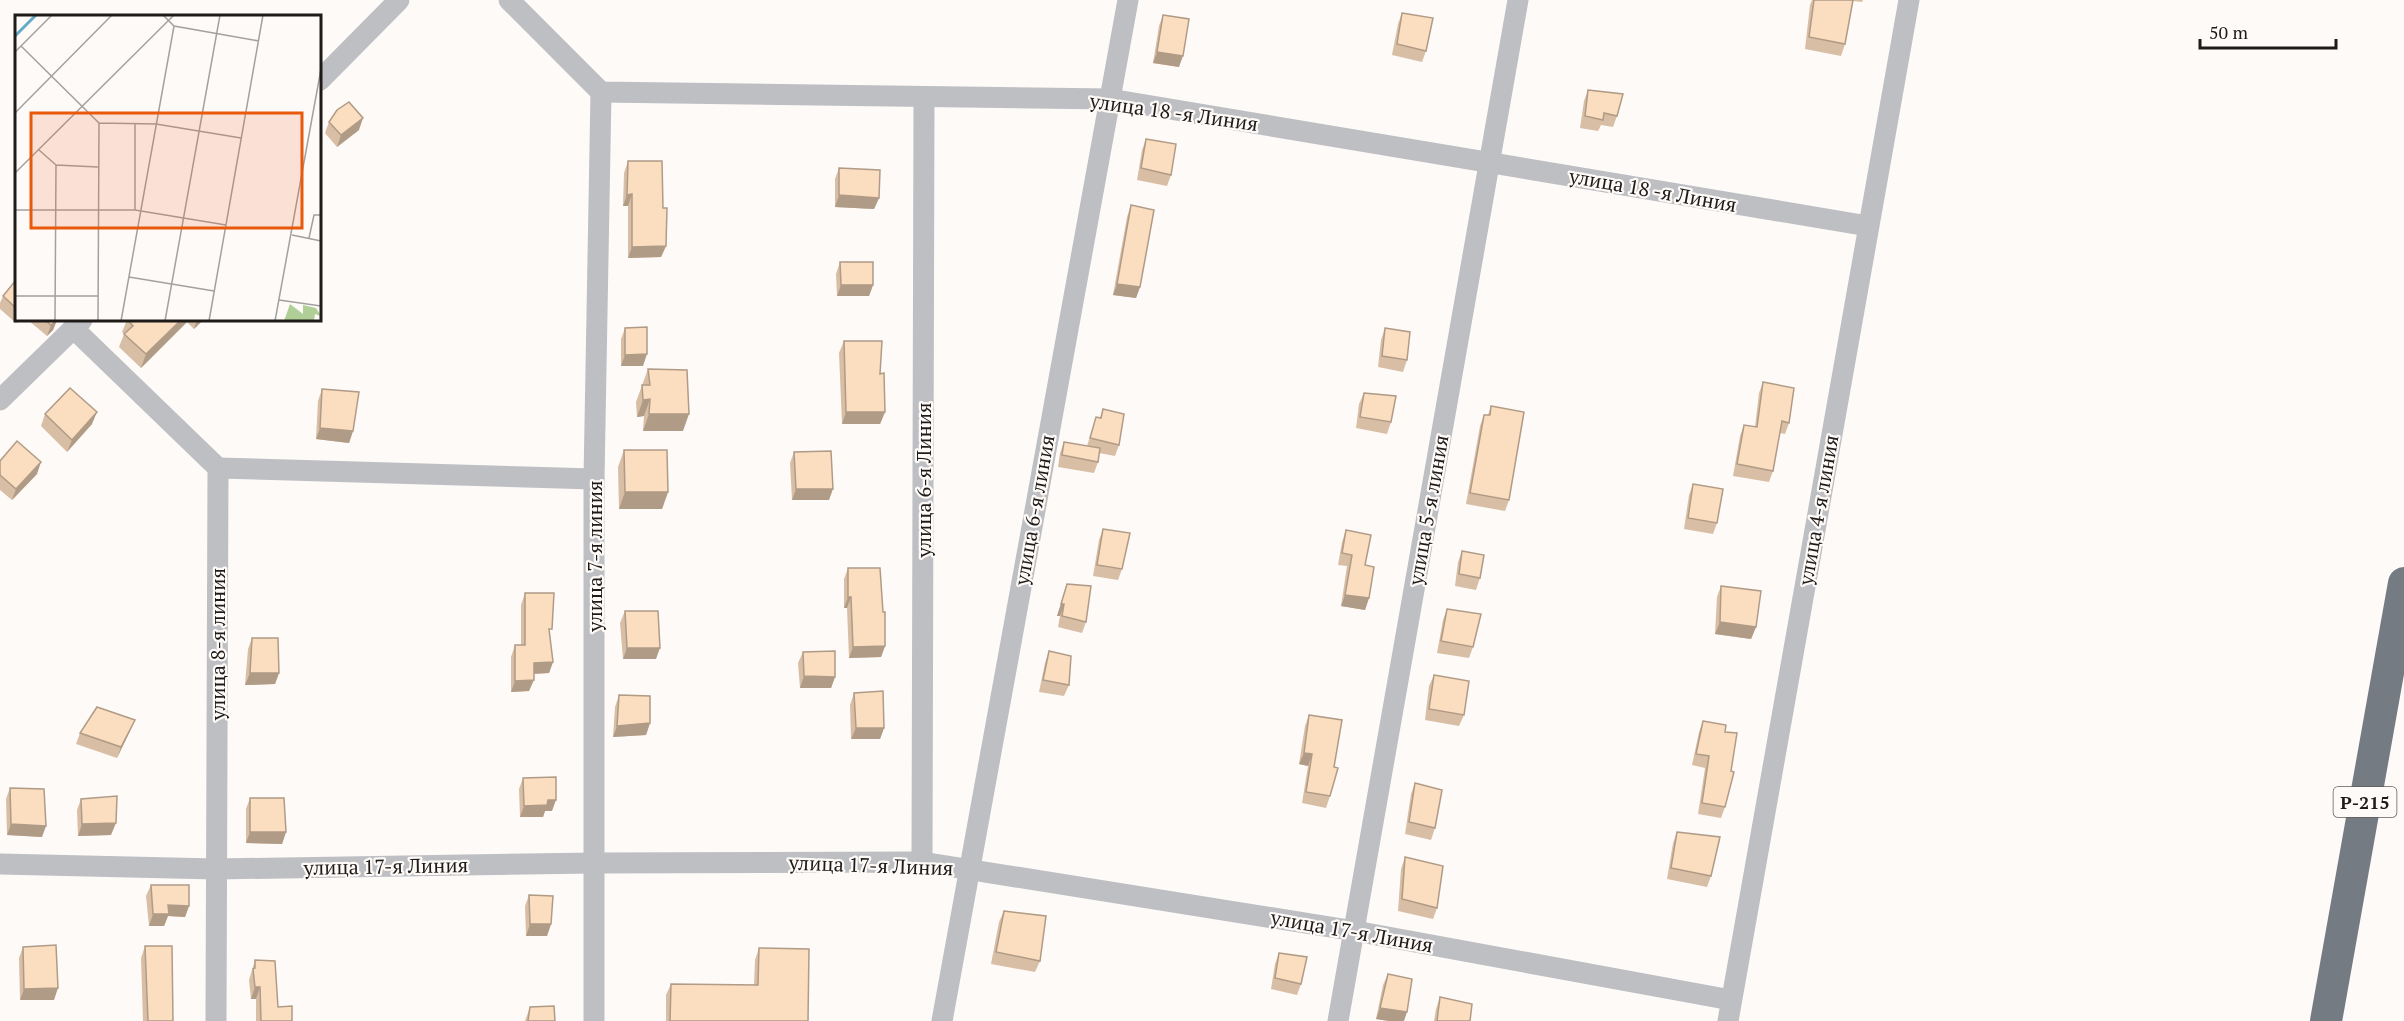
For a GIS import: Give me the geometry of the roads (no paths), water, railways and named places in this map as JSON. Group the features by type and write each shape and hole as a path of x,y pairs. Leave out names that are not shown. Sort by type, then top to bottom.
{"highway":[{"name":"Р-215","path":"2326,1021 2404,583"}],"street":[{"path":"321,79 399,0"},
{"path":"509,0 601,92"},
{"name":"улица 6-я линия","path":"942,1021 968,868 1128,0"},
{"name":"улица 5-я линия","path":"1338,1021 1518,0"},
{"name":"улица 4-я линия","path":"1728,1021 1909,0"},
{"name":"улица 18 -я Линия","path":"601,92 1110,99 1868,226"},
{"name":"улица 7-я линия","path":"594,1021 594,479 601,92"},
{"name":"улица 6-я Линия","path":"922,862 924,98"},
{"path":"0,400 77,324 218,468 594,479"},
{"name":"улица 8-я линия","path":"216,1021 218,468"},
{"name":"улица 17-я Линия","path":"0,864 216,869 594,863 922,862 1355,931 1731,1000"}]}
